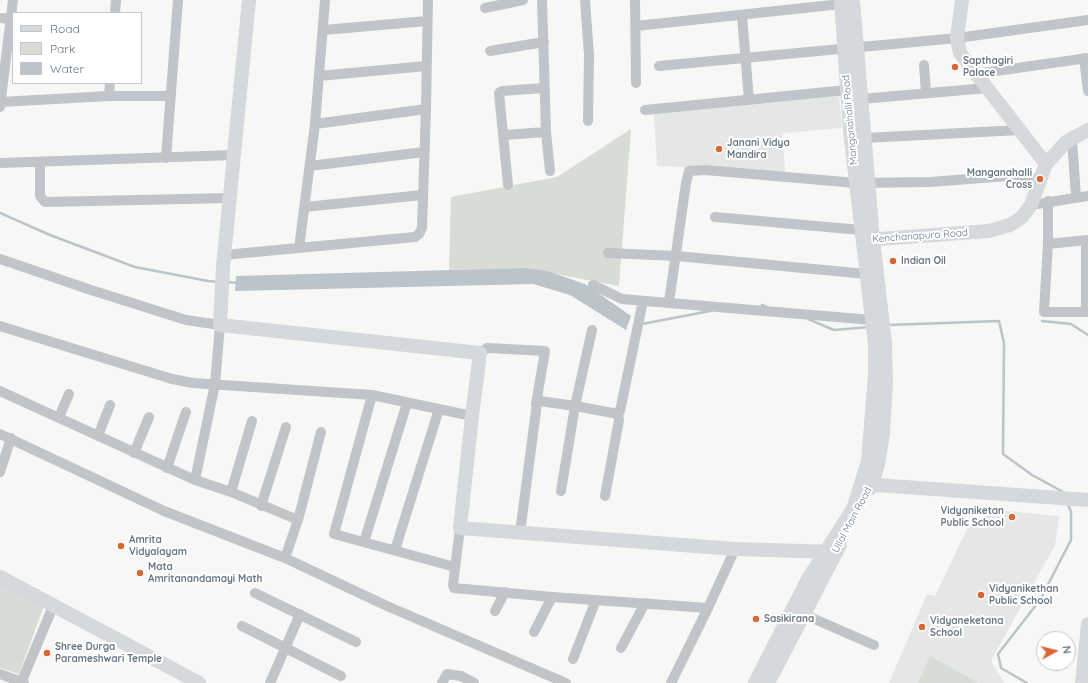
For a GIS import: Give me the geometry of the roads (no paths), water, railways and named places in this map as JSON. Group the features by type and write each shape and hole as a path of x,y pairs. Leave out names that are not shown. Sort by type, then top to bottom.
{"street":[{"path":"13,0 10,46 0,104 109,96 171,96"},
{"path":"115,12 116,0"},
{"path":"166,158 178,0"},
{"path":"194,480 215,384 224,261 249,0"},
{"path":"299,248 315,124 324,30 325,0"},
{"path":"224,261 299,248 414,237 419,234 422,228 428,0"},
{"path":"484,8 523,0"},
{"path":"542,0 546,132 550,171"},
{"path":"585,0 589,55 588,121"},
{"path":"635,0 636,83"},
{"path":"962,0 957,38 960,52 1046,164 1066,142 1088,130"},
{"path":"636,26 742,16 845,1"},
{"name":"Manganahalli Road","path":"845,1 851,48 862,99 865,138 862,183"},
{"path":"742,16 749,100"},
{"path":"0,18 11,20"},
{"path":"659,66 957,38 1088,20"},
{"path":"324,30 427,22"},
{"path":"490,50 544,42"},
{"name":"Manganahalli Road","path":"851,48 847,90 862,183 865,236"},
{"path":"976,74 1086,58 1088,91"},
{"path":"924,65 926,93"},
{"path":"319,76 426,66"},
{"path":"109,96 110,84"},
{"path":"508,185 500,93 502,90 544,88"},
{"path":"862,99 987,88"},
{"path":"645,110 847,90"},
{"path":"315,124 426,109"},
{"path":"865,138 1020,130"},
{"path":"504,134 546,132"},
{"path":"1072,139 1076,197"},
{"path":"310,166 424,152"},
{"path":"0,163 234,155"},
{"path":"40,162 40,196 45,202 230,198"},
{"name":"Kenchanapura Road","path":"880,344 877,320 866,274 865,236 989,231 1010,225 1022,218 1031,205 1046,164"},
{"path":"669,302 689,171 705,170 862,183 930,182 1008,176 1040,179"},
{"path":"305,207 422,195"},
{"path":"1031,205 1048,201 1088,196"},
{"path":"1048,201 1048,244 1044,312 1087,311 1087,240 1048,244"},
{"path":"593,285 622,299 877,320 865,236 715,217"},
{"path":"608,253 677,256 866,274"},
{"path":"0,258 91,290 186,320 480,353 487,348 545,351 536,404 520,533"},
{"path":"605,496 619,420 618,414 620,411 643,301"},
{"path":"0,326 172,379 194,384 215,384 372,395 472,416"},
{"path":"562,491 575,406 592,330"},
{"name":"Ullal Main Road","path":"768,683 803,614 830,552 867,484 875,375 880,344"},
{"path":"480,353 453,585 454,588 552,597 708,608"},
{"path":"0,391 194,480 231,492 261,506 298,520"},
{"path":"59,417 69,394"},
{"path":"372,395 334,534 455,567"},
{"path":"536,404 540,401 618,414"},
{"path":"364,542 407,402"},
{"path":"98,436 110,406"},
{"path":"395,550 439,409"},
{"path":"167,468 186,412"},
{"path":"134,453 150,417"},
{"path":"231,492 252,421"},
{"path":"261,506 286,427"},
{"path":"285,558 298,520 321,432"},
{"path":"0,434 164,511 285,558 387,606 566,683"},
{"path":"0,472 11,438"},
{"path":"867,484 1088,500"},
{"path":"460,528 735,549 830,552"},
{"path":"671,683 735,549"},
{"name":"Ullal Main Road","path":"755,683 808,579 830,552"},
{"path":"0,577 54,604 182,676 199,683"},
{"path":"495,611 505,592"},
{"path":"255,593 356,642"},
{"path":"534,632 552,597"},
{"path":"573,659 596,600"},
{"path":"622,648 645,603"},
{"path":"0,674 22,683 54,604"},
{"path":"270,683 300,614"},
{"path":"803,614 874,644"},
{"path":"1082,683 1088,624"},
{"path":"242,626 341,676"},
{"path":"442,683 448,674 461,676 474,683"}],"water":[{"path":"524,268 547,271 585,284 631,316 626,330 570,295 533,284 235,291 236,276"}],"waterway":[{"path":"0,213 50,235 135,267 219,282"},
{"path":"228,282 239,283"},
{"path":"762,305 767,307"},
{"path":"642,324 710,311"},
{"path":"808,319 834,330 869,327"},
{"path":"888,325 999,321 1004,343 1003,454 1032,475 1065,493"},
{"path":"1042,321 1071,324 1088,335"},
{"path":"1027,683 1001,668 998,654 1040,600 1071,540 1071,512 1068,504"}],"place":[{"name":"Sapthagiri Palace","path":"955,67"},
{"name":"Janani Vidya Mandira","path":"719,149"},
{"name":"Manganahalli Cross","path":"1040,179"},
{"name":"Indian Oil","path":"893,261"},
{"name":"Vidyaniketan Public School","path":"1012,517"},
{"name":"Amrita Vidyalayam","path":"121,546"},
{"name":"Mata Amritanandamayi Math","path":"140,573"},
{"name":"Vidyanikethan Public School","path":"981,595"},
{"name":"Sasikirana","path":"756,619"},
{"name":"Vidyaneketana School","path":"922,627"},
{"name":"Shree Durga Parameshwari Temple","path":"47,653"}]}
